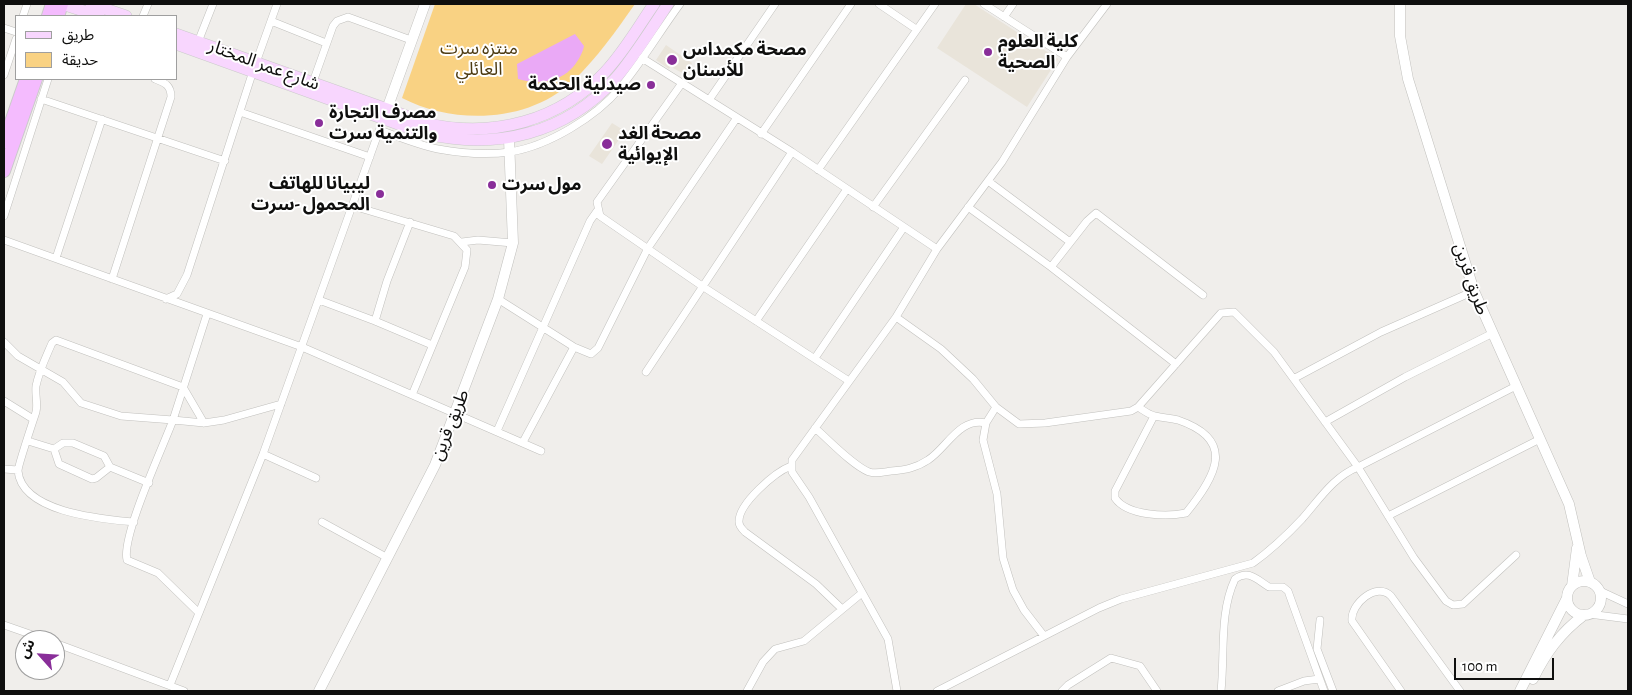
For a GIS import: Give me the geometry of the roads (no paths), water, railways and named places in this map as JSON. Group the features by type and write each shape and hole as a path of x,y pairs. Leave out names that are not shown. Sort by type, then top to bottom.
{"highway":[{"path":"4,142 26,80"},
{"path":"4,171 36,80"}],"main road":[{"path":"62,4 121,15"},
{"path":"385,114 454,129 478,130 509,126 537,119 570,101 606,72 654,4"},
{"path":"178,45 255,66 305,83 438,136 478,141 509,139 542,129 568,116 593,99 615,79 668,4"},
{"path":"72,15 88,8"},
{"name":"شارع عمر المختار","path":"178,35 255,66"},
{"path":"568,116 574,127"},
{"path":"438,136 438,149"}],"street":[{"path":"198,42 213,4"},
{"path":"161,298 172,297 182,289 277,4"},
{"path":"170,685 263,454 425,4"},
{"path":"380,130 438,149 510,152 574,127 601,108 621,87 680,4"},
{"path":"709,100 775,4"},
{"path":"761,134 851,4"},
{"path":"879,4 916,29"},
{"path":"818,170 935,4"},
{"path":"984,4 1067,58"},
{"path":"1004,17 1013,4"},
{"path":"897,691 888,639 809,497 792,472 792,460 896,317 938,249 988,181 1067,58 1107,4"},
{"name":"طريق قرين","path":"1400,4 1400,36 1408,79 1474,291 1569,504 1590,582"},
{"path":"305,83 337,21 348,17 411,40"},
{"path":"271,21 326,43"},
{"path":"4,75 15,42"},
{"path":"642,58 792,152 938,249"},
{"path":"4,216 48,80"},
{"path":"112,279 159,138 171,89 167,84 157,80"},
{"path":"873,207 965,80"},
{"path":"682,83 597,202 597,211 600,216 702,286 849,381"},
{"path":"41,99 225,161"},
{"path":"240,112 370,157"},
{"path":"498,299 574,347 591,354 598,348 648,248 736,118"},
{"path":"56,258 102,119"},
{"name":"طريق قرين","path":"319,691 434,465 456,413 498,299 513,243 509,139"},
{"path":"646,372 792,152"},
{"path":"988,181 1070,242"},
{"path":"756,320 847,189"},
{"path":"353,206 446,232 462,242 467,250 468,257 412,395"},
{"path":"968,207 1051,267 1176,364"},
{"path":"496,431 590,221 597,211"},
{"path":"1051,267 1091,215 1096,213 1100,214 1202,295"},
{"path":"375,321 387,281 410,222"},
{"path":"815,358 904,227"},
{"path":"4,240 161,298 302,347 541,450"},
{"path":"462,242 478,240 513,243"},
{"path":"1295,378 1381,332 1474,291"},
{"path":"319,300 432,345"},
{"path":"896,317 942,349 973,379 996,407 1011,420 1028,425 1124,413 1138,406 1221,313 1228,311 1239,316 1274,352 1295,378 1358,468 1432,584 1446,601 1453,605 1463,604 1516,555"},
{"path":"199,613 166,579 158,573 126,560 125,553 134,522 173,420 206,314"},
{"path":"1324,422 1405,377 1492,334"},
{"path":"134,522 84,517 43,503 23,483 18,470 36,410 35,393 40,370 52,343 56,340 183,387 204,423"},
{"path":"4,342 12,352 63,382 76,399 90,406 121,416 204,423 224,420 281,404"},
{"path":"522,442 574,347"},
{"path":"937,691 1121,599 1253,563 1276,545 1342,475 1382,457 1516,386"},
{"path":"4,401 33,419"},
{"path":"1138,406 1154,416 1179,421 1192,427 1206,435 1217,448 1217,460 1212,471 1186,513 1176,515 1135,510 1121,505 1115,498 1115,491 1154,416"},
{"path":"996,407 986,423 983,440 984,452 997,494 1007,574 1024,610 1044,636"},
{"path":"816,428 863,469 876,474 918,466 930,459 968,424 986,423"},
{"path":"1388,516 1540,439"},
{"path":"28,441 54,450"},
{"path":"54,450 63,443 73,443 104,456 110,467 149,483"},
{"path":"54,450 59,464 92,479 110,467"},
{"path":"263,454 316,478"},
{"path":"791,466 769,478 745,506 739,519 740,525 744,532 816,584 842,609"},
{"path":"4,469 18,470"},
{"path":"322,522 386,557"},
{"name":"طريق قرين","path":"1572,586 1578,542"},
{"path":"1221,691 1225,608 1235,579 1244,575 1253,576 1268,587 1282,587 1288,591 1324,691"},
{"path":"1520,691 1572,586 1581,581 1590,582 1600,591 1628,604"},
{"path":"1401,691 1352,621 1356,607 1374,591 1383,590 1391,596 1460,691"},
{"path":"1527,691 1548,650 1559,637 1600,605 1600,591"},
{"path":"747,691 762,662 775,649 804,641 862,593"},
{"path":"1567,598 1570,608 1587,615 1628,619"},
{"path":"1320,620 1317,649 1333,691"},
{"path":"4,625 18,630"},
{"path":"65,647 184,691"},
{"path":"1062,691 1068,684 1111,658 1140,666 1157,691"},
{"path":"1278,691 1304,681 1319,678"}],"place":[{"name":"كلية العلوم الصحية","path":"988,52"},
{"name":"مصحة مكمداس للأسنان","path":"672,60"},
{"name":"صيدلية الحكمة","path":"651,85"},
{"name":"مصرف التجارة والتنمية سرت","path":"319,123"},
{"name":"مصحة الغد الإيوائية","path":"607,144"},
{"name":"مول سرت","path":"492,185"},
{"name":"ليبيانا للهاتف المحمول -سرت","path":"380,194"}],"park label":[{"name":"منتزه سرت العائلي","path":"479,59"}]}
